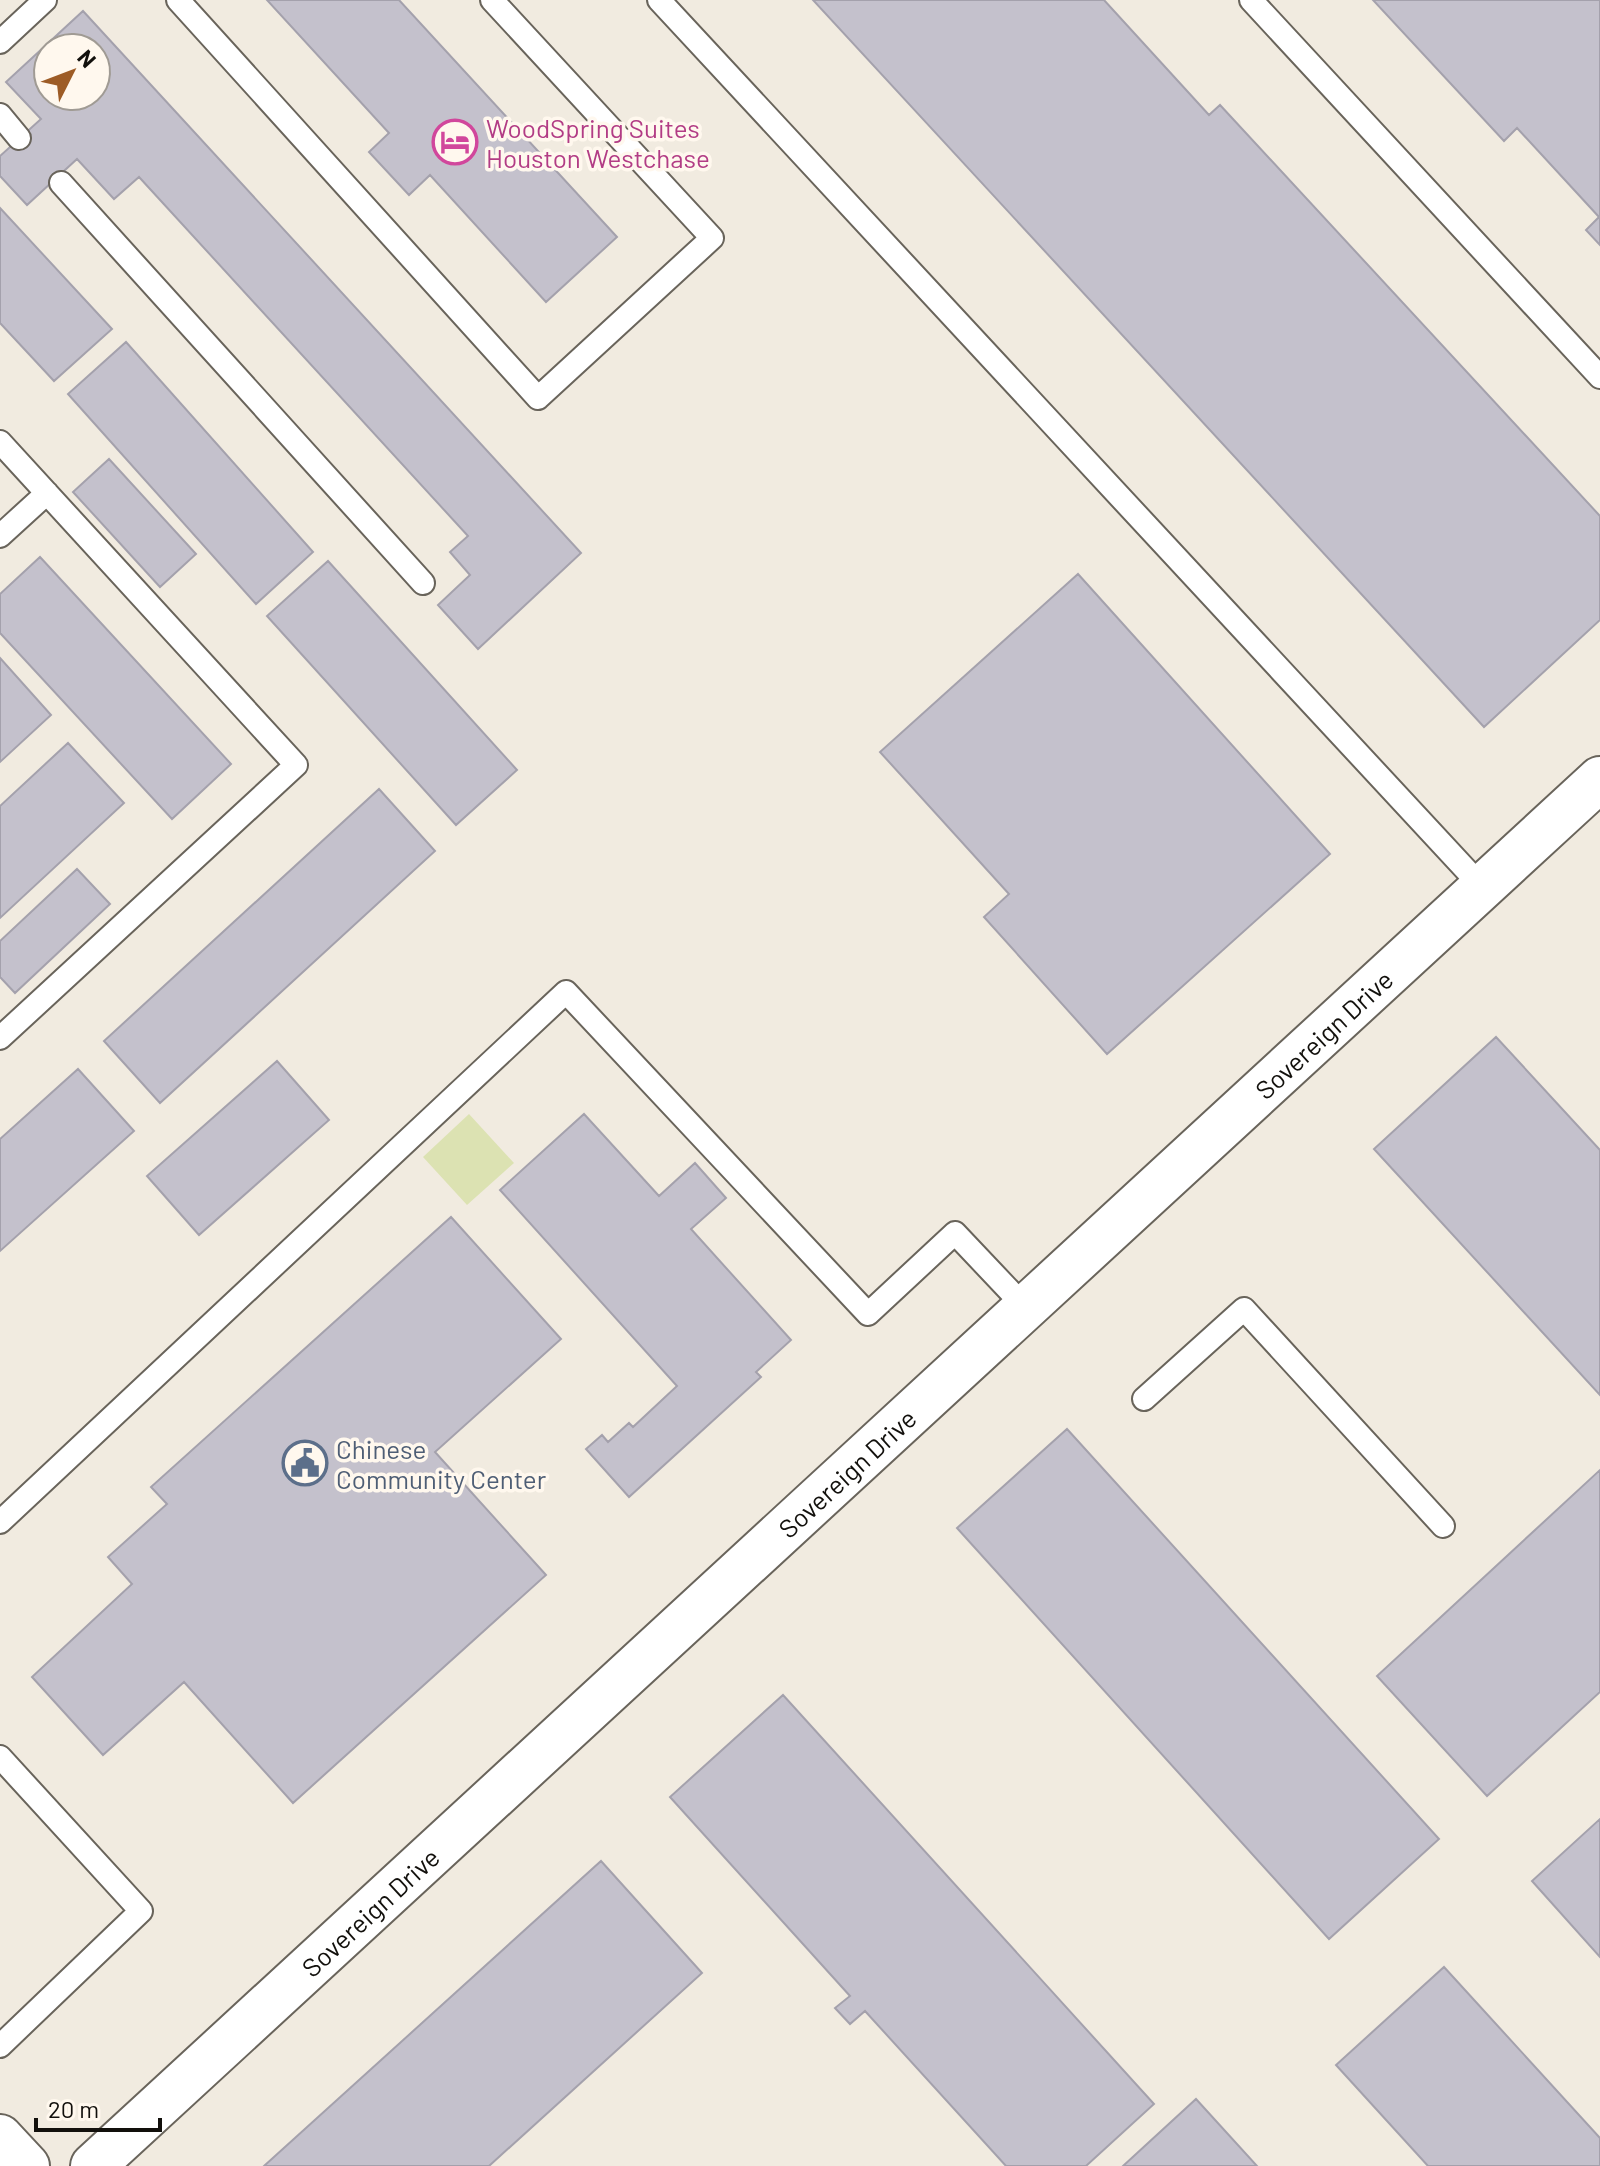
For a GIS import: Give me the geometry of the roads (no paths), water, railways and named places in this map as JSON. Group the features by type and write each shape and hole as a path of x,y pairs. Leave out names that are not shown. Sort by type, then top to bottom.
{"street":[{"name":"Sovereign Drive","path":"93,2166 1600,779"},
{"path":"0,2137 27,2166"}],"lane":[{"path":"0,42 45,0"},
{"path":"181,1 538,398 712,238 492,0"},
{"path":"659,0 1482,887"},
{"path":"1251,0 1600,377"},
{"path":"0,115 19,138"},
{"path":"61,183 423,583"},
{"path":"0,442 296,765 0,1038"},
{"path":"0,536 47,493"},
{"path":"0,1522 566,992 868,1314 955,1233 1025,1307"},
{"path":"1144,1399 1244,1309 1443,1526"},
{"path":"0,1757 141,1911 0,2046"}],"place":[{"name":"WoodSpring Suites Houston Westchase","path":"455,142"},
{"name":"Chinese Community Center","path":"305,1463"}]}
